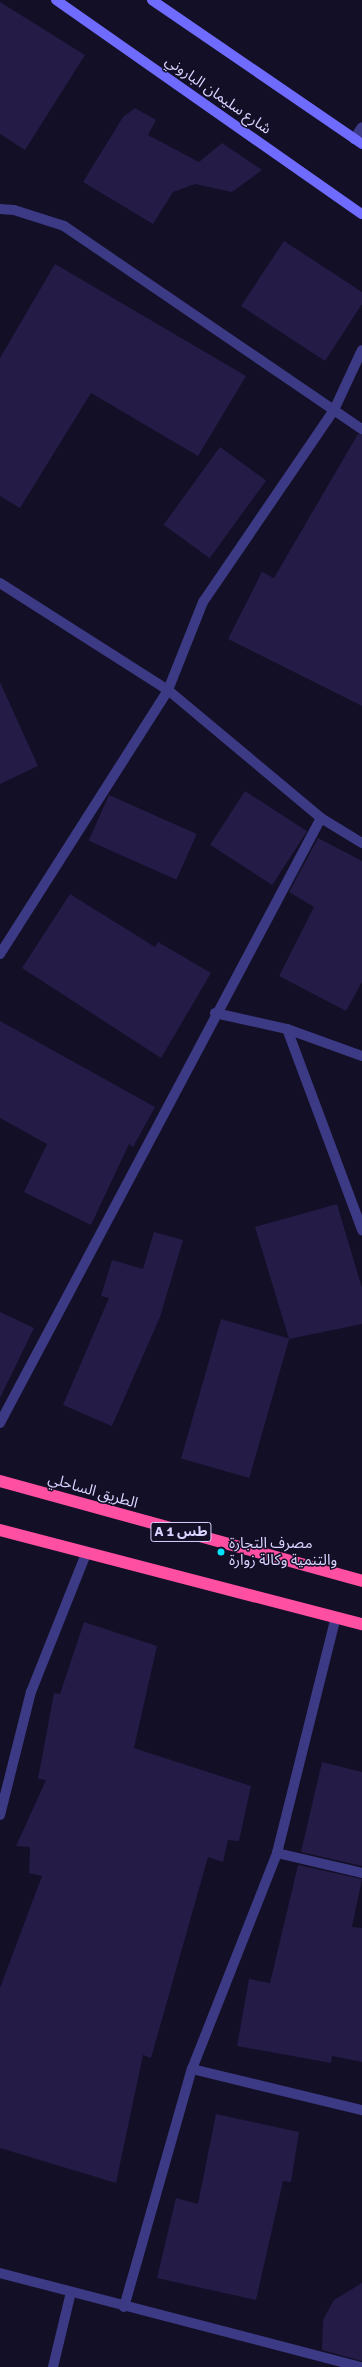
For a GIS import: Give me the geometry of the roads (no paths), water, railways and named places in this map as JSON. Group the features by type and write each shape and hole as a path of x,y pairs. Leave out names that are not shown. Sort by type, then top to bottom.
{"highway":[{"name":"الطريق الساحلي","path":"0,1481 362,1581"},
{"path":"0,1530 86,1554 362,1624"}],"street":[{"name":"شارع سليمان الباروني","path":"56,0 362,214"},
{"path":"152,0 358,142 362,127"},
{"path":"0,209 14,210 64,226 362,429"},
{"path":"0,954 168,690 203,602 334,410 362,350"},
{"path":"0,583 168,690 321,818 362,843"},
{"path":"0,1423 215,1013 321,818"},
{"path":"215,1013 287,1029 362,1056"},
{"path":"287,1029 362,1230"},
{"path":"0,1815 30,1692 86,1554"},
{"path":"124,2307 192,2070 277,1853 336,1617"},
{"path":"277,1853 362,1873"},
{"path":"192,2070 362,2110"},
{"path":"0,2273 124,2307 360,2367"},
{"path":"54,2367 71,2292"}],"place":[{"name":"مصرف التجارة والتنمية وكالة زوارة","path":"221,1552"}]}
